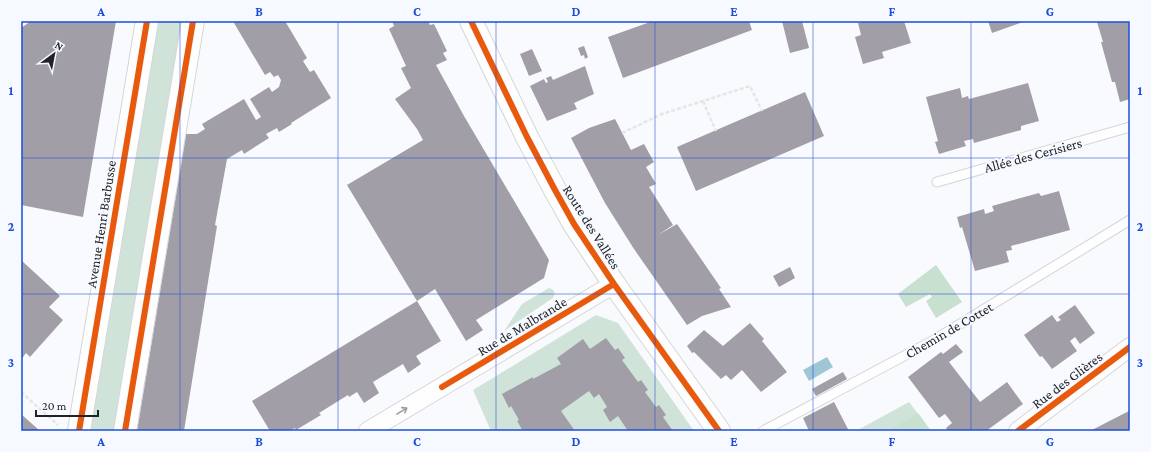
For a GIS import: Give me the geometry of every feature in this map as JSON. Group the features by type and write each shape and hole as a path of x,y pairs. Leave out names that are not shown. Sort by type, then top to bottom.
{"street":[{"name":"Avenue Henri Barbusse","path":"79,431 146,21"},
{"path":"125,431 193,21"},
{"name":"Route des Vallées","path":"471,21 555,190 574,224 614,284 719,431"},
{"name":"Rue de Malbrande","path":"368,431 614,284"},
{"name":"Rue des Glières","path":"1018,431 1130,347"}],"lane":[{"name":"Allée des Cerisiers","path":"936,182 1130,127"},
{"name":"Chemin de Cottet","path":"763,431 945,333 1130,220"}],"path":[{"path":"622,133 662,114 750,86 762,111"},
{"path":"703,101 716,131"},
{"path":"21,392 51,419"}],"green space":[{"path":"156,21 186,21 118,431 88,431"},
{"path":"936,265 962,302 936,318 926,301 932,297 930,294 906,307 898,294"},
{"path":"549,288 554,292 553,298 504,331 522,304"},
{"path":"596,315 618,323 694,431 491,431 473,390"},
{"path":"909,402 931,431 856,431"},
{"path":"918,413 931,431 889,431"}],"water":[{"path":"827,357 833,367 809,381 803,370"}],"building":[{"path":"31,21 116,21 83,217 21,205 21,28"},
{"path":"238,21 285,21 307,58 303,61 310,72 314,70 331,98 279,132 277,128 266,134 269,138 244,154 242,150 227,159 215,225 217,226 184,431 137,431 186,134 197,134 205,129 202,124 244,99 256,120 261,117 250,99 269,87 272,92 279,87 281,80 278,75 274,77 270,72 265,75 234,23"},
{"path":"392,21 428,21 430,25 434,24 447,51 443,53 447,60 436,65 464,116 549,260 544,278 476,320 483,330 466,341 435,289 417,301 347,185 423,140 417,129 395,99 411,88 401,68 406,66 389,29 394,26"},
{"path":"653,21 749,21 752,30 623,78 608,37"},
{"path":"782,21 802,21 809,48 790,53"},
{"path":"866,21 904,21 911,43 882,52 884,58 863,64 855,37 861,35 858,23"},
{"path":"988,21 1022,21 1023,22 992,33"},
{"path":"1130,21 1130,99 1120,102 1115,82 1112,82 1097,22"},
{"path":"584,46 588,57 585,59 584,55 581,56 578,48"},
{"path":"532,49 542,71 529,76 520,54"},
{"path":"585,66 594,94 574,103 577,109 547,121 530,86 544,79 546,83 548,82 546,78 551,76 553,80"},
{"path":"1028,83 1039,121 1021,126 1021,130 974,143 973,139 964,141 966,146 939,154 935,142 938,141 926,97 960,88 962,98 968,96 969,99"},
{"path":"805,92 824,136 696,191 677,147"},
{"path":"615,119 631,150 644,144 654,162 646,167 656,184 649,187 673,225 658,235 677,224 721,288 719,289 731,307 702,316 687,325 634,249 605,203 571,138 589,128"},
{"path":"1059,191 1070,230 1011,246 1012,250 1006,251 1009,262 975,271 962,227 960,228 957,217 984,209 985,214 994,211 992,206 1039,193 1041,196"},
{"path":"21,260 60,296 49,307 63,320 30,357 26,353 21,360"},
{"path":"790,267 795,278 779,287 773,276"},
{"path":"417,301 441,341 416,356 421,364 408,373 403,364 373,382 379,393 364,403 357,392 349,397 348,395 319,413 321,415 296,430 295,428 289,431 270,431 252,401"},
{"path":"1075,305 1095,333 1080,344 1075,337 1070,341 1077,351 1052,369 1042,356 1040,357 1024,335 1052,315 1057,322 1061,320 1058,317"},
{"path":"750,323 764,339 762,341 787,372 761,392 742,370 731,380 726,375 721,379 694,352 692,353 687,346 704,330 723,346"},
{"path":"606,338 615,350 618,348 625,358 622,360 638,382 641,380 648,390 645,392 656,407 659,405 666,415 663,417 673,431 628,431 618,416 610,422 603,410 607,407 599,394 594,398 589,391 561,411 575,431 523,431 517,421 519,420 511,406 509,408 502,394 561,364 557,358 583,339 590,349"},
{"path":"956,344 963,352 949,362 980,402 1007,382 1023,404 986,431 948,431 946,428 952,423 945,414 939,418 908,377 941,352 943,354"},
{"path":"843,372 847,379 816,396 812,389"},
{"path":"834,402 849,431 809,431 803,418"},
{"path":"1130,410 1130,431 1090,431 1129,411"},
{"path":"21,414 40,431 21,431"}],"cycle path":[{"path":"79,431 147,21"},
{"path":"125,431 193,21"},
{"path":"471,21 527,137 574,224 614,284 719,431"},
{"path":"442,387 614,284"},
{"path":"1018,431 1130,347"}]}
